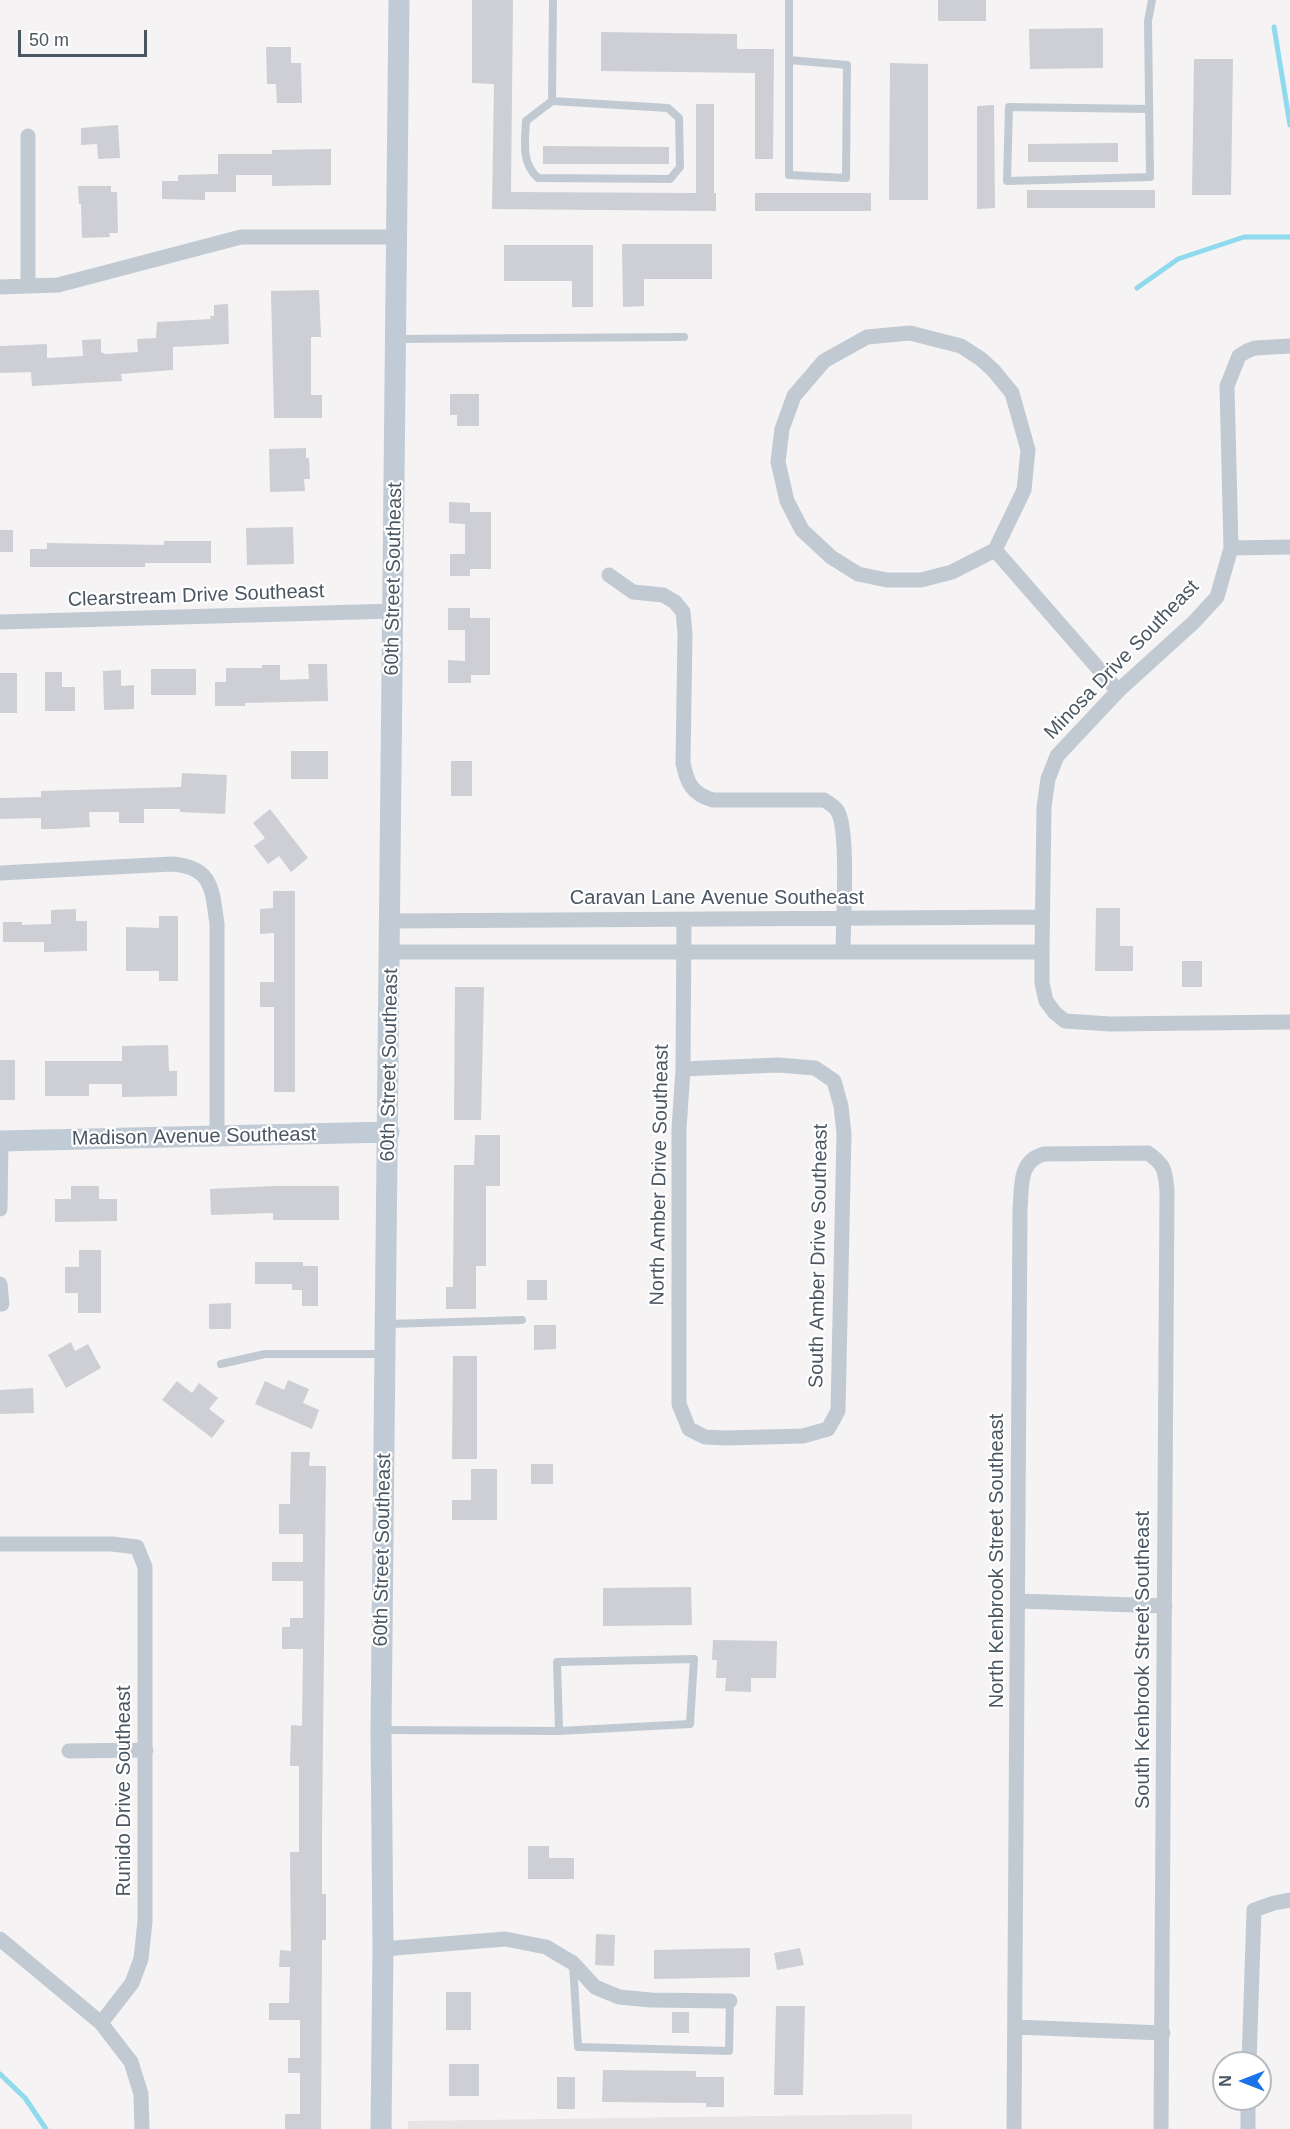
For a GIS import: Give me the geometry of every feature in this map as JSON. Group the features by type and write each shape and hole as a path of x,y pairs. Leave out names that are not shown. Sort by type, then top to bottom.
{"main road":[{"name":"60th Street Southeast","path":"381,2129 383,1949 381,1730 391,952 399,0"},
{"name":"Madison Avenue Southeast","path":"0,1141 389,1132"}],"street":[{"path":"28,136 28,286"},
{"path":"0,287 58,285 241,237 397,237"},
{"path":"910,333 961,346 994,371 1012,393 1028,450 1024,490 995,550 952,572 921,580 887,580 858,574 831,557 802,530 787,501 778,462 782,429 794,396 824,361 867,338 910,333"},
{"name":"Minosa Drive Southeast","path":"1290,346 1255,348 1239,356 1227,386 1231,548 1217,597 1194,622 1118,691 1057,756 1048,779 1044,807 1042,917 1042,983 1046,1001 1065,1021 1076,1023 1290,1022"},
{"path":"1231,548 1290,547"},
{"path":"995,550 1118,691"},
{"path":"609,575 633,592 663,595 675,602 683,612 685,633 683,763 686,778 692,789 712,800 824,801 839,812 844,840 843,952"},
{"name":"Clearstream Drive Southeast","path":"0,622 394,611"},
{"path":"0,873 172,864 188,865 206,876 213,894 216,924 216,1137"},
{"name":"Caravan Lane Avenue Southeast","path":"391,921 1042,917"},
{"name":"North Amber Drive Southeast","path":"684,919 683,1069 679,1129 679,1404 689,1429 705,1437 803,1436 828,1429"},
{"path":"391,952 1042,951"},
{"name":"South Amber Drive Southeast","path":"683,1069 778,1065 815,1068 834,1081 841,1106 844,1134 838,1411 828,1429"},
{"path":"0,1141 0,1209"},
{"name":"North Kenbrook Street Southeast","path":"1014,2129 1020,1210 1023,1177 1027,1163 1033,1157 1044,1154 1148,1153 1161,1162 1166,1175 1167,1191"},
{"name":"South Kenbrook Street Southeast","path":"1161,2129 1167,1191"},
{"path":"0,1284 2,1304"},
{"name":"Runido Drive Southeast","path":"0,1544 112,1544 137,1547 145,1567 144,1944 132,1983 101,2023"},
{"path":"1018,1600 1165,1606"},
{"path":"69,1751 146,1750"},
{"path":"1249,2051 1254,1910 1290,1900"},
{"path":"383,1949 505,1939 546,1947 573,1962 595,1987 619,1997 651,2000 730,2001"},
{"path":"0,1940 101,2023 131,2062 141,2094 142,2129"},
{"path":"1015,2027 1162,2033"},
{"path":"1248,2111 1248,2129"}],"lane":[{"path":"552,101 553,0"},
{"path":"789,0 789,60 789,175 846,178 847,66 789,60"},
{"path":"1149,109 1008,107 1007,181 1150,177 1148,21 1152,0"},
{"path":"552,101 668,108 680,118 680,167 670,179 538,178 529,170 525,151 526,121 552,101"},
{"path":"396,339 684,338"},
{"path":"387,1324 522,1320"},
{"path":"220,1364 266,1354 386,1354"},
{"path":"381,1730 559,1731 690,1724 694,1659 556,1662 559,1731"},
{"path":"573,1962 578,2047 729,2051 730,2001"}],"shaded area":[{"path":"912,2114 912,2129 408,2129 408,2121"}],"building":[{"path":"472,0 513,0 511,192 696,193 696,104 714,104 716,211 492,209 494,84 472,83"},
{"path":"938,0 986,0 986,21 938,21"},
{"path":"1103,28 1103,68 1030,69 1029,29"},
{"path":"601,32 737,34 737,49 774,49 773,159 755,159 755,73 601,71"},
{"path":"266,47 291,47 291,63 301,63 302,103 277,103 276,84 267,84"},
{"path":"1194,59 1233,59 1231,195 1192,195"},
{"path":"890,63 928,64 928,200 889,200"},
{"path":"994,105 995,208 977,209 977,106"},
{"path":"118,125 120,158 98,159 97,144 81,145 81,128"},
{"path":"1118,143 1118,162 1028,162 1028,144"},
{"path":"543,146 669,147 669,164 543,164"},
{"path":"331,149 331,185 272,186 272,175 236,175 236,192 205,192 205,200 162,199 162,181 178,181 178,175 218,174 218,154 272,154 272,150"},
{"path":"78,186 111,186 111,192 117,192 118,233 109,233 110,237 82,238"},
{"path":"1027,190 1155,190 1155,208 1027,208"},
{"path":"755,193 871,193 871,211 755,211"},
{"path":"622,244 712,244 712,279 644,279 644,306 623,307"},
{"path":"504,245 593,245 593,307 572,307 572,281 504,281"},
{"path":"319,290 321,337 311,337 311,395 322,395 322,418 274,418 271,291"},
{"path":"228,304 229,344 173,347 173,370 121,374 122,381 32,386 31,372 0,373 0,346 47,344 47,358 83,356 82,340 101,339 101,352 105,354 138,352 137,339 156,338 157,322 211,319 210,316 214,316 214,305"},
{"path":"450,394 479,394 479,426 457,426 457,415 450,415"},
{"path":"306,448 310,479 304,479 305,491 270,492 269,449"},
{"path":"449,502 470,503 470,512 491,512 491,569 470,569 470,576 450,576 450,554 465,554 465,524 449,523"},
{"path":"293,527 294,564 247,565 246,528"},
{"path":"0,530 13,530 13,552 0,552"},
{"path":"164,541 211,541 211,563 145,563 145,567 30,567 30,549 47,549 47,543 164,545"},
{"path":"448,608 470,608 470,618 490,618 490,675 471,675 471,683 448,683 448,660 465,661 465,630 448,630"},
{"path":"308,664 327,664 328,701 215,706 215,682 226,682 226,668 262,668 262,665 280,665 280,680 309,679"},
{"path":"151,669 196,669 196,695 151,695"},
{"path":"121,670 121,686 134,685 134,709 104,710 103,671"},
{"path":"45,672 62,672 62,687 75,687 75,711 45,711"},
{"path":"0,673 17,673 17,713 0,713"},
{"path":"291,751 328,751 328,779 291,779"},
{"path":"451,761 472,761 472,796 451,796"},
{"path":"182,773 227,775 225,814 180,812 180,809 144,809 144,823 119,823 119,812 89,812 90,827 54,829 41,829 41,818 0,819 0,798 41,797 41,791 181,787"},
{"path":"270,809 308,858 291,872 279,856 268,864 254,846 265,838 253,823"},
{"path":"273,891 295,891 295,1092 274,1092 274,1007 260,1007 260,982 274,982 274,933 260,934 260,909 273,908"},
{"path":"1096,908 1120,908 1120,946 1133,946 1133,971 1095,971"},
{"path":"76,909 76,921 87,921 87,951 44,952 44,942 3,942 3,922 22,922 22,925 51,924 51,910"},
{"path":"159,916 178,916 178,981 159,981 159,971 126,971 126,927 159,928"},
{"path":"1182,961 1202,961 1202,987 1182,987"},
{"path":"455,987 484,987 481,1120 454,1120"},
{"path":"168,1045 169,1071 177,1071 177,1096 122,1097 122,1084 89,1084 89,1096 45,1096 45,1061 122,1061 122,1046"},
{"path":"0,1060 15,1060 15,1100 0,1100"},
{"path":"475,1135 500,1135 500,1186 486,1186 486,1266 476,1266 476,1309 446,1309 446,1287 453,1287 454,1165 474,1165"},
{"path":"71,1186 99,1186 99,1199 117,1199 117,1221 55,1222 55,1199 71,1199"},
{"path":"339,1186 339,1220 273,1220 273,1213 211,1215 210,1189"},
{"path":"79,1250 101,1250 101,1313 78,1313 78,1293 65,1293 65,1267 79,1267"},
{"path":"255,1262 303,1262 303,1266 318,1266 318,1306 302,1306 302,1290 292,1290 292,1284 255,1284"},
{"path":"527,1280 547,1280 547,1300 527,1300"},
{"path":"231,1303 231,1329 209,1329 209,1304"},
{"path":"534,1325 556,1325 556,1349 534,1350"},
{"path":"71,1342 75,1351 88,1344 101,1368 66,1388 48,1355"},
{"path":"453,1356 477,1356 477,1459 452,1459"},
{"path":"288,1380 309,1389 303,1403 319,1410 312,1429 255,1404 265,1381 284,1390"},
{"path":"177,1381 192,1393 199,1383 218,1398 209,1409 225,1421 212,1438 162,1400"},
{"path":"33,1388 34,1413 0,1414 0,1390"},
{"path":"291,1452 310,1452 309,1466 326,1466 322,1894 326,1894 326,1940 322,1940 321,2129 285,2129 285,2114 300,2114 300,2073 288,2073 288,2058 300,2058 300,2020 269,2020 269,2003 289,2003 290,1967 279,1967 280,1950 291,1951 290,1852 299,1852 299,1766 290,1766 291,1725 302,1726 303,1649 282,1649 282,1627 290,1627 290,1618 303,1618 303,1581 272,1581 272,1562 303,1562 303,1534 279,1534 279,1504 290,1504"},
{"path":"531,1464 553,1464 553,1484 531,1484"},
{"path":"471,1469 497,1469 497,1520 452,1520 452,1500 471,1500"},
{"path":"691,1587 692,1625 603,1626 603,1588"},
{"path":"713,1640 777,1641 776,1678 751,1678 751,1692 725,1691 726,1678 716,1678 717,1660 712,1660"},
{"path":"528,1846 549,1846 549,1858 574,1858 574,1879 528,1879"},
{"path":"596,1934 615,1935 614,1966 595,1965"},
{"path":"750,1948 750,1977 654,1979 654,1950"},
{"path":"800,1948 804,1965 777,1970 774,1953"},
{"path":"446,1992 471,1992 471,2030 446,2030"},
{"path":"776,2006 805,2006 803,2095 774,2095"},
{"path":"672,2012 689,2012 689,2033 672,2033"},
{"path":"449,2064 479,2064 479,2096 449,2096"},
{"path":"603,2070 696,2071 696,2077 724,2077 724,2107 706,2107 706,2103 602,2102"},
{"path":"557,2077 575,2077 575,2109 557,2109"}],"waterway":[{"path":"1274,27 1290,125"},
{"path":"1137,288 1178,259 1244,237 1290,237"},
{"path":"0,2074 25,2098 46,2129"}]}
